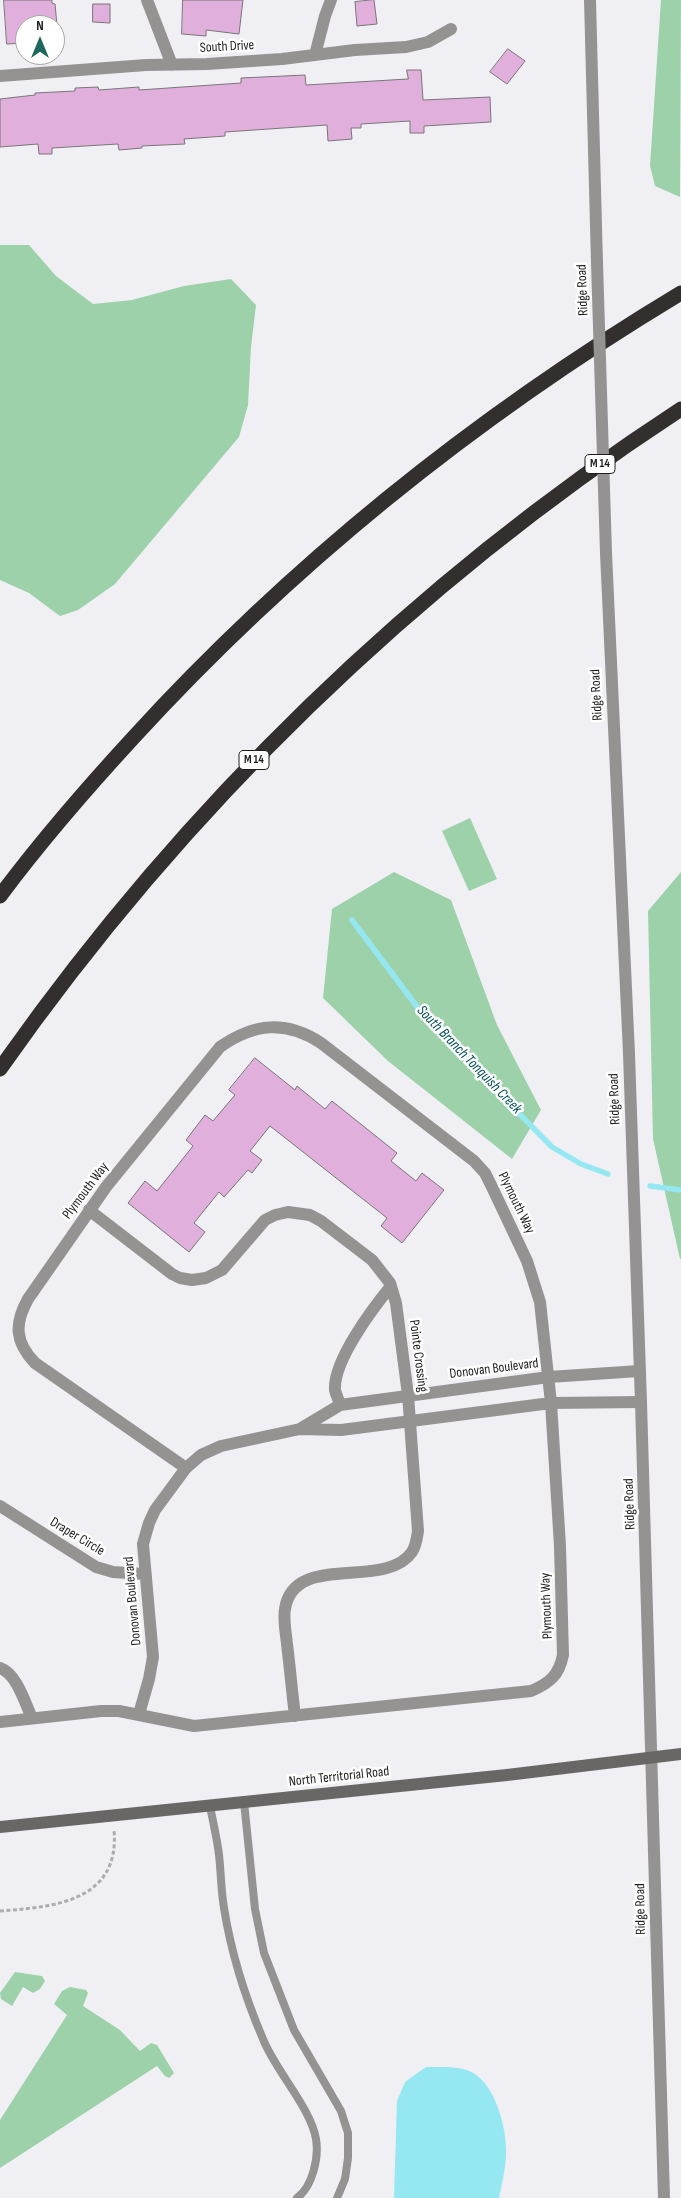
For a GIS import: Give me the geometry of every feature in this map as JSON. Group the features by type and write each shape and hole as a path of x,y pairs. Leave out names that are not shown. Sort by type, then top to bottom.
{"highway":[{"path":"0,896 79,799 164,704 228,639 297,574 422,469 507,406 582,354 681,293"},
{"name":"M 14","path":"0,1069 39,1014 96,940 155,868 206,810 296,718 387,633 468,566 620,448 681,409"}],"main road":[{"name":"North Territorial Road","path":"0,1827 113,1817 681,1754"}],"street":[{"path":"147,0 172,65"},
{"path":"314,55 331,0"},
{"name":"Ridge Road","path":"590,0 606,552 629,1054 639,1371 642,1402 664,2198"},
{"name":"South Drive","path":"0,76 282,59 354,50 406,47 428,42 451,29"},
{"name":"Plymouth Way","path":"139,1714 194,1726 531,1691 546,1685 560,1668 563,1655 560,1546 549,1378 540,1302 527,1260 485,1172 474,1161 321,1043 300,1032 278,1027 258,1028 236,1036 220,1047 89,1210 24,1306 19,1320 21,1343 35,1363 186,1468"},
{"name":"Pointe Crossing","path":"89,1210 172,1274 192,1280 206,1278 222,1270 259,1226 275,1215 288,1212 310,1215 372,1260 384,1272 391,1286 396,1303 408,1395 418,1531 416,1544 412,1553 402,1562 390,1568 319,1576 303,1582 295,1588 288,1600 284,1619 295,1716"},
{"path":"340,1405 335,1391 337,1375 368,1314 391,1286"},
{"name":"Donovan Boulevard","path":"300,1429 340,1405 549,1378 639,1371"},
{"name":"Donovan Boulevard","path":"139,1714 149,1679 152,1657 143,1544 155,1510 186,1468 201,1455 221,1446 300,1429 341,1430 551,1403 642,1402"},
{"name":"Draper Circle","path":"0,1506 96,1567 113,1572 144,1574"},
{"path":"0,1668 4,1669 17,1684 32,1718"},
{"path":"0,1722 101,1711 139,1714"}],"lane":[{"path":"244,1802 255,1909 264,1954 294,2030 341,2111 348,2133 345,2179 337,2198"},
{"path":"210,1806 219,1853 224,1908 239,1975 263,2040 312,2122 316,2139 316,2154 312,2175 297,2198"}],"path":[{"path":"0,1911 33,1908 59,1902 94,1889 110,1868 115,1844 113,1817"}],"green space":[{"path":"661,0 681,0 680,197 655,186 650,166"},
{"path":"0,245 29,245 56,276 93,304 132,300 184,286 231,279 256,305 251,347 248,405 239,437 115,584 78,610 60,616 29,593 0,580"},
{"path":"470,818 497,879 469,891 442,831"},
{"path":"394,872 451,900 497,1025 541,1110 512,1159 388,1061 323,998 332,909"},
{"path":"681,872 680,1259 653,1139 648,911"},
{"path":"15,1972 42,1976 45,1981 40,1989 33,1993 23,1987 12,2006 1,1999 0,1993"},
{"path":"70,1987 86,1990 88,1993 83,2006 120,2030 140,2051 151,2043 157,2045 174,2073 169,2078 157,2066 0,2168 0,2120 67,2015 54,2004 62,1991"}],"water":[{"path":"426,2067 452,2067 467,2070 485,2083 491,2093 501,2118 506,2142 504,2176 499,2198 394,2198 397,2101 405,2082"}],"building":[{"path":"4,0 52,0 52,3 55,4 56,15 15,15 15,44 7,44"},
{"path":"183,0 243,0 239,34 206,30 206,36 182,34"},
{"path":"374,0 377,24 357,26 355,2"},
{"path":"93,4 110,4 110,23 93,22"},
{"path":"508,49 525,61 507,84 490,72"},
{"path":"407,70 421,70 423,100 490,97 491,122 424,126 424,133 410,133 410,121 361,124 361,128 351,128 352,139 328,141 327,125 225,132 225,136 184,139 185,144 142,146 142,148 119,150 118,144 52,148 52,154 39,154 38,144 0,147 0,99 35,95 35,93 75,91 75,88 98,87 99,90 139,87 139,90 241,83 241,78 305,75 306,85 408,79"},
{"path":"255,1058 295,1090 297,1086 325,1109 332,1101 397,1153 391,1161 416,1181 422,1173 444,1190 402,1243 381,1226 387,1218 270,1126 250,1151 262,1160 252,1173 248,1170 224,1197 219,1192 194,1223 205,1232 189,1252 128,1203 145,1181 157,1191 193,1146 186,1140 205,1115 213,1121 235,1095 229,1090"}],"waterway":[{"name":"South Branch Tonquish Creek","path":"352,920 427,1020 552,1147 581,1164 608,1174"},
{"name":"South Branch Tonquish Creek","path":"650,1186 681,1190"}]}
